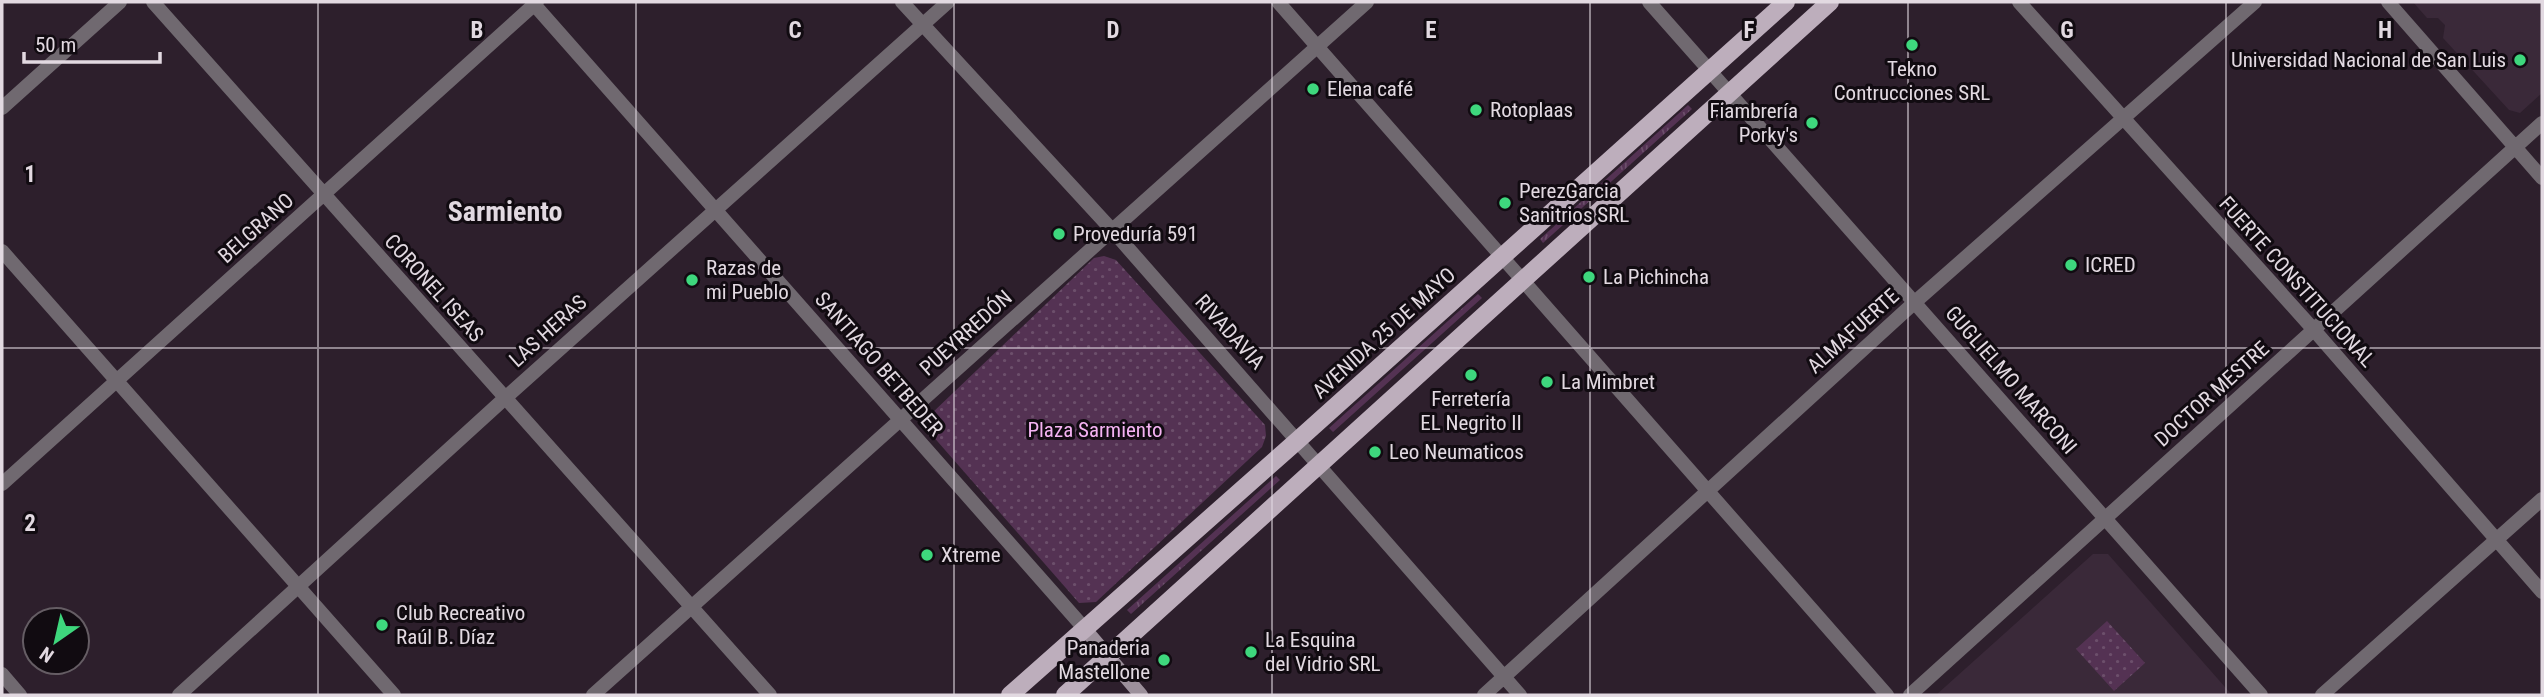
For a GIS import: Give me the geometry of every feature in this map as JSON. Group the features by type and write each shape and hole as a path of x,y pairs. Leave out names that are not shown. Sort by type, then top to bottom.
{"main road":[{"name":"AVENIDA 25 DE MAYO","path":"1010,695 1786,2"},
{"path":"1065,695 1830,2"},
{"path":"1084,628 1141,695"}],"street":[{"path":"2,108 120,2"},
{"name":"CORONEL ISEAS","path":"153,2 770,695"},
{"name":"RIVADAVIA","path":"902,2 1112,231 1520,695"},
{"name":"LAS HERAS","path":"179,695 504,399 948,2"},
{"path":"1278,2 1887,695"},
{"name":"PUEYRREDÓN","path":"593,695 1367,2"},
{"path":"1649,2 1711,70"},
{"name":"FUERTE CONSTITUCIONAL","path":"2019,2 2314,330 2542,592"},
{"name":"ALMAFUERTE","path":"1484,695 1915,302 2255,2"},
{"path":"2388,2 2542,178"},
{"name":"BELGRANO","path":"2,484 534,3"},
{"name":"SANTIAGO BETBEDER","path":"534,3 1084,628"},
{"name":"GUGLIELMO MARCONI","path":"1711,70 2261,695"},
{"name":"DOCTOR MESTRE","path":"1910,695 2542,123"},
{"path":"2,251 394,695"},
{"path":"2322,695 2542,499"},
{"path":"2,674 20,695"}],"shaded area":[{"path":"2413,2 2542,2 2542,93 2520,113 2509,110 2443,38 2445,25 2438,18 2427,18"},
{"path":"2093,554 2108,554 2232,695 1936,695"}],"green space":[{"path":"1688,105 1692,109 1543,243 1540,239"},
{"name":"Plaza Sarmiento","path":"1104,256 1116,260 1265,425 1266,436 1262,447 1096,602 1079,603 931,434 930,415 1094,258"},
{"path":"1478,294 1482,298 1333,432 1329,428"},
{"path":"1276,476 1280,480 1131,614 1127,610"},
{"path":"2107,621 2145,663 2114,691 2076,649"}],"place":[{"name":"Tekno Contrucciones SRL","path":"1912,45"},
{"name":"Universidad Nacional de San Luis","path":"2520,60"},
{"name":"Elena café","path":"1313,89"},
{"name":"Rotoplaas","path":"1476,110"},
{"name":"Fiambrería Porky's","path":"1812,123"},
{"name":"PerezGarcia Sanitrios SRL","path":"1505,203"},
{"name":"Proveduría 591","path":"1059,234"},
{"name":"ICRED","path":"2071,265"},
{"name":"La Pichincha","path":"1589,277"},
{"name":"Razas de mi Pueblo","path":"692,280"},
{"name":"Ferretería EL Negrito II","path":"1471,375"},
{"name":"La Mimbret","path":"1547,382"},
{"name":"Leo Neumaticos","path":"1375,452"},
{"name":"Xtreme","path":"927,555"},
{"name":"Club Recreativo Raúl B. Díaz","path":"382,625"},
{"name":"La Esquina del Vidrio SRL","path":"1251,652"},
{"name":"Panaderia Mastellone","path":"1164,660"}],"district":[{"name":"Sarmiento","path":"505,211"}]}
